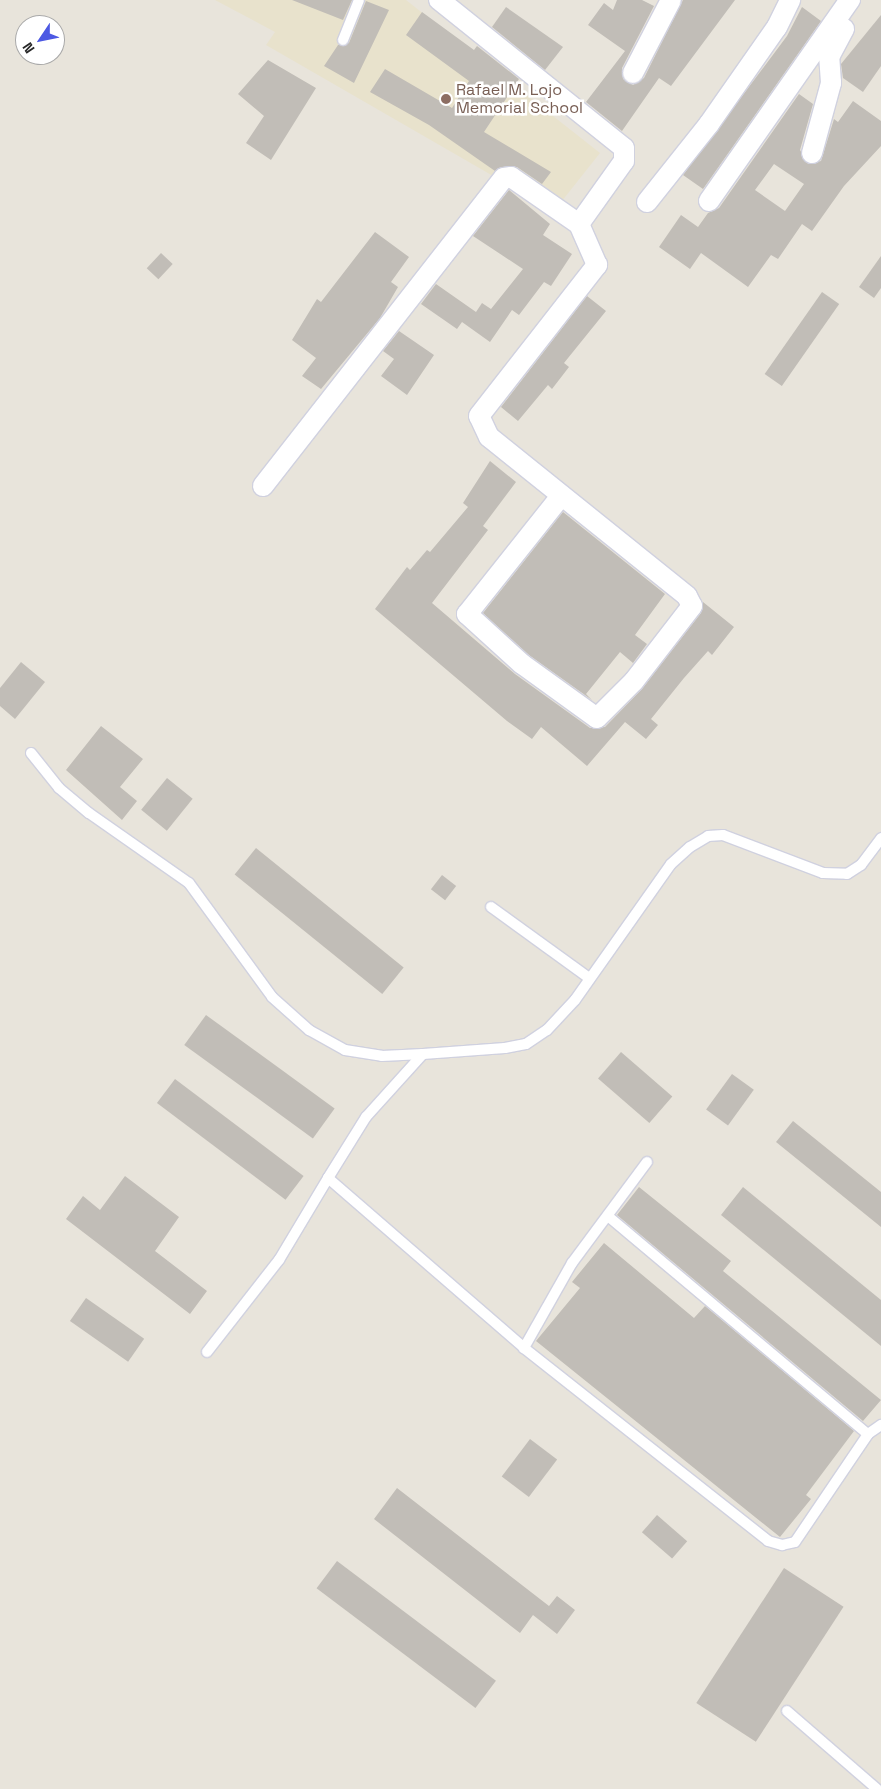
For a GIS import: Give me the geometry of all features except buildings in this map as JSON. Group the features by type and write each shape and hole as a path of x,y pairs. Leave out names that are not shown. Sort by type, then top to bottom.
{"street":[{"path":"439,0 624,148 624,162 579,224"},
{"path":"633,73 671,0"},
{"path":"647,202 709,124 777,27 790,0"},
{"path":"709,201 850,0"},
{"path":"812,153 831,82 829,57 863,0"},
{"path":"263,486 504,178 511,177 579,224 597,265 479,416 489,437 687,596 692,606 634,681 597,718 522,664 467,614 561,496"}],"lane":[{"path":"343,40 359,0"},
{"path":"31,754 59,788 89,813 189,883 272,997 309,1030 345,1050 382,1056 526,1044 547,1030 589,978 671,864 708,836 723,835 823,873 847,874 861,865 881,838"},
{"path":"491,907 589,978"},
{"path":"207,1352 279,1260 366,1117 423,1054"},
{"path":"524,1348 572,1263 609,1217 647,1162"},
{"path":"328,1178 524,1348 760,1536 782,1545 795,1542 868,1434 881,1425"},
{"path":"609,1217 868,1434"},
{"path":"787,1711 878,1789"}],"shaded area":[{"name":"Rafael M. Lojo Memorial School","path":"215,0 406,0 600,153 554,211 266,45 275,32"}],"place":[{"name":"Rafael M. Lojo Memorial School","path":"446,99"}]}
